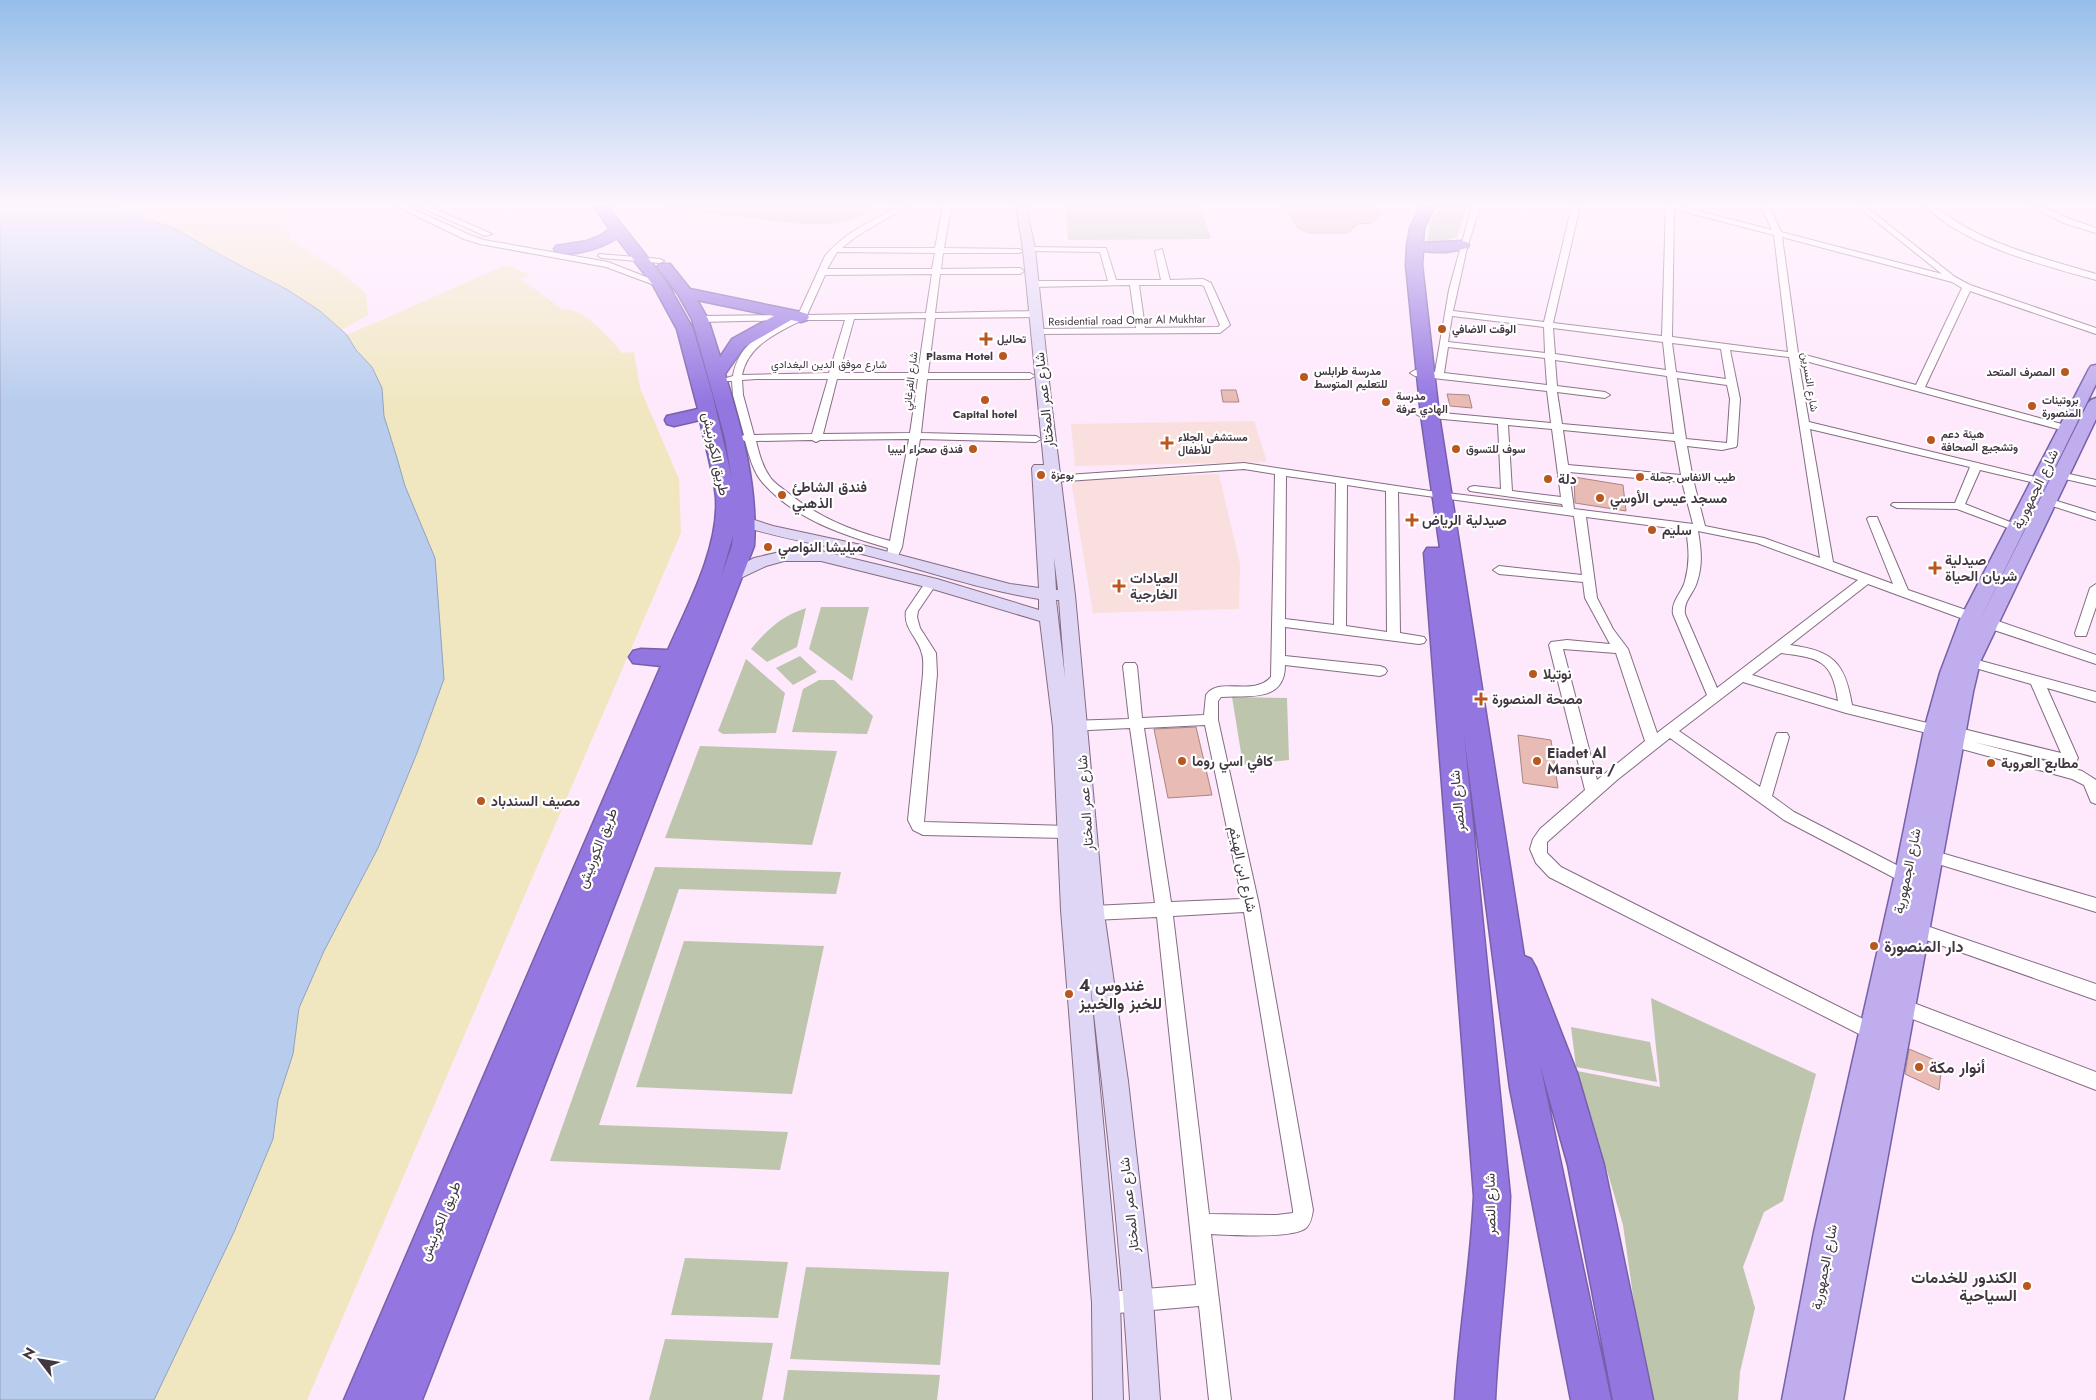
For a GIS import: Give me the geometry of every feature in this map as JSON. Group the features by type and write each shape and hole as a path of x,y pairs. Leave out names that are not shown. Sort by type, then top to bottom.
{"highway":[{"path":"656,271 669,280 802,317"},
{"path":"663,271 669,280"},
{"name":"شارع النصر","path":"1409,271 1427,374 1425,415 1506,942"},
{"name":"طريق الكورنيش","path":"402,1400 732,577 742,546 745,522 742,478 743,438 723,377 700,319 669,280"},
{"name":"طريق الكورنيش","path":"364,1400 706,588 720,547 726,520 726,497 685,329 669,280"},
{"path":"723,377 738,344 761,329 784,318"},
{"path":"674,420 707,413"},
{"name":"شارع النصر","path":"1437,495 1492,1196 1490,1251 1477,1361 1475,1400"},
{"path":"641,657 676,658"},
{"path":"1506,942 1527,1088 1591,1400"},
{"path":"1506,942 1560,1073 1586,1165 1632,1400"}],"main road":[{"name":"شارع عمر المختار","path":"1026,271 1052,479 1051,524"},
{"name":"شارع عمر المختار","path":"1032,320 1030,376 1036,439 1051,524 1071,726 1115,1081 1139,1300 1144,1400"},
{"name":"شارع الجمهورية","path":"1799,1400 1830,1232 1906,878 1947,734 1981,620 2016,528 2049,486 2066,428 2096,369"},
{"name":"شارع الجمهورية","path":"1826,1400 1931,856 1947,734 1950,673 1981,620 2049,486 2094,412"},
{"path":"745,522 769,530 894,553 970,580 1057,595"},
{"path":"732,577 760,562 784,556 821,556 931,583 1048,618"},
{"name":"شارع عمر المختار","path":"1057,595 1048,618 1071,726 1068,832 1073,919 1106,1303 1108,1400"}],"street":[{"path":"634,271 669,280"},
{"path":"656,271 669,280"},
{"path":"1109,271 1113,283"},
{"path":"1164,271 1166,282"},
{"path":"1457,271 1443,344 1427,374 1605,395"},
{"path":"1560,271 1548,324 1552,390 1572,509 1591,598 1598,614 1621,650 1653,743"},
{"path":"1669,271 1667,339 1680,440 1695,528 1696,558 1692,583 1678,607 1715,698"},
{"name":"شارع النسرين","path":"1782,271 1792,355 1827,565"},
{"path":"1922,271 1955,280"},
{"path":"1944,271 1967,287 2096,331"},
{"path":"2079,271 2096,277"},
{"path":"723,377 742,359 749,348 775,330 802,317 822,272"},
{"name":"Residential road Omar Al Mukhtar","path":"700,319 930,316 1032,320 1141,330 1220,330 1226,325 1208,284 1194,281 1113,283 937,272 822,272"},
{"name":"شارع الفرغاني","path":"894,553 915,436 937,272"},
{"path":"1134,282 1141,330"},
{"path":"1920,388 1967,287"},
{"path":"1449,313 1792,355 2066,428"},
{"path":"816,439 850,316"},
{"path":"1443,344 1550,356 1732,383"},
{"path":"1425,415 1680,440 1722,447 1732,445 1736,405 1725,347"},
{"name":"شارع موفق الدين البغدادي","path":"723,377 1030,376"},
{"path":"1503,422 1507,494"},
{"path":"1804,424 2049,486 2096,517"},
{"path":"894,553 830,525 802,510 767,481 743,438 816,439 915,436 1036,439"},
{"path":"1052,479 1244,466 1437,495 1572,509 1695,528 1760,540 1903,593 2096,660"},
{"path":"1959,506 1976,466"},
{"path":"1564,468 1687,479"},
{"name":"شارع ابن الهيثم","path":"1200,1224 1277,1225 1298,1222 1302,1217 1303,1210 1251,905 1211,720 1211,701 1213,695 1223,692 1266,690 1273,686 1278,678 1281,471"},
{"path":"1340,630 1342,481"},
{"path":"2049,486 2096,483"},
{"path":"1392,488 1394,637"},
{"path":"1474,489 1507,494 1572,509"},
{"path":"1897,505 1959,506 2016,528"},
{"path":"1873,519 1903,593"},
{"path":"1499,570 1587,579"},
{"path":"1867,580 1593,791 1538,841 1537,850 1544,861 1555,872 1873,1033"},
{"path":"931,583 912,611 911,618 914,628 929,653 930,674 916,820 918,826 923,829 1068,832"},
{"path":"2081,633 2096,588"},
{"path":"1280,622 1418,640"},
{"path":"1593,791 1556,645 1567,644 1621,650"},
{"path":"1778,648 1808,653 1831,664 1838,672 1846,708"},
{"path":"1279,660 1380,671"},
{"path":"1970,662 2096,697"},
{"path":"1130,666 1136,723 1164,909 1220,1400"},
{"path":"1740,676 1846,708 1947,734 2070,760 2072,758 2036,679"},
{"path":"1071,726 1211,720"},
{"path":"1670,732 1789,816 1906,878"},
{"path":"1947,734 2077,775 2093,783 2096,798"},
{"path":"1764,798 1782,737"},
{"path":"1931,856 2096,905"},
{"path":"1093,913 1251,905"},
{"path":"1918,930 2096,992"},
{"path":"1903,1007 2096,1081"},
{"path":"1106,1303 1208,1295"}],"shaded area":[{"name":"مستشفى الجلاء للأطفال","path":"1254,421 1267,462 1075,466 1071,424"},
{"path":"1219,474 1240,564 1239,609 1093,613 1071,480"}],"green space":[{"path":"821,607 869,607 852,681 809,649"},
{"path":"806,608 797,647 767,662 751,649 775,624 789,615"},
{"path":"800,656 817,672 793,685 776,668"},
{"path":"746,659 785,693 776,733 723,734 718,731"},
{"path":"819,680 834,680 873,716 867,734 792,732 803,689"},
{"path":"1232,697 1287,698 1289,760 1243,765"},
{"path":"700,746 837,751 812,845 665,838"},
{"path":"655,867 841,872 836,894 679,889 599,1125 788,1132 780,1170 550,1161"},
{"path":"684,941 824,946 792,1094 636,1087"},
{"path":"1651,998 1816,1074 1783,1201 1764,1212 1743,1267 1755,1308 1740,1372 1738,1400 1651,1400 1645,1381 1623,1225 1591,1116 1572,1070 1660,1087"},
{"path":"1571,1027 1650,1042 1657,1082 1576,1067"},
{"path":"685,1258 788,1262 778,1318 671,1315"},
{"path":"806,1267 949,1272 940,1365 790,1359"},
{"path":"665,1339 773,1343 762,1400 649,1400"},
{"path":"788,1370 940,1375 937,1400 783,1400"}],"sand":[{"path":"254,271 339,271 366,293 368,315 342,330 283,287"},
{"name":"مصيف السندباد","path":"492,271 522,271 531,275 521,279 562,309 579,313 587,318 622,353 634,352 640,388 679,479 681,533 307,1400 154,1400 234,1232 272,1139 278,1100 293,1054 299,1008 324,951 378,848 417,753 435,558 405,486 384,416 382,388 372,367 356,350 347,335"}],"water":[{"path":"0,271 252,271 288,290 320,311 347,335 356,350 372,367 382,388 384,416 405,486 435,558 444,679 417,753 378,848 324,951 299,1008 293,1054 278,1100 273,1139 234,1232 154,1400 0,1400"}],"building":[{"path":"1221,390 1236,390 1239,402 1223,402"},
{"path":"1447,394 1469,395 1472,408 1450,406"},
{"name":"مسجد عيسى الأوسي","path":"1574,477 1623,485 1626,511 1575,503"},
{"name":"كافي اسي روما","path":"1196,727 1212,795 1168,798 1154,729"},
{"name":"Eiadet Al Mansura /","path":"1518,735 1551,740 1558,788 1523,783"},
{"name":"أنوار مكة","path":"1909,1049 1942,1063 1939,1090 1905,1074"}],"place":[{"name":"الوقت الاضافي","path":"1442,329"},
{"name":"تحاليل","path":"986,339"},
{"name":"Plasma Hotel","path":"1003,356"},
{"name":"المصرف المتحد","path":"2065,372"},
{"name":"مدرسة طرابلس للتعليم المتوسط","path":"1304,377"},
{"name":"Capital hotel","path":"985,400"},
{"name":"مدرسة الهادي عرفة","path":"1386,402"},
{"name":"بروتينات المنصورة","path":"2032,406"},
{"name":"هيئة دعم وتشجيع الصحافة","path":"1931,440"},
{"name":"مستشفى الجلاء للأطفال","path":"1167,443"},
{"name":"فندق صحراء ليبيا","path":"973,449"},
{"name":"سوف للتسوق","path":"1456,449"},
{"name":"بوعزة","path":"1041,475"},
{"name":"طيب الانفاس جملة","path":"1640,477"},
{"name":"دلة","path":"1548,479"},
{"name":"فندق الشاطئ الذهبي","path":"782,495"},
{"name":"مسجد عيسى الأوسي","path":"1600,498"},
{"name":"صيدلية الرياض","path":"1412,520"},
{"name":"سليم","path":"1652,530"},
{"name":"ميليشا النواصي","path":"768,547"},
{"name":"صيدلية شريان الحياة","path":"1935,568"},
{"name":"العيادات الخارجية","path":"1119,586"},
{"name":"نوتيلا","path":"1533,674"},
{"name":"مصحة المنصورة","path":"1481,699"},
{"name":"كافي اسي روما","path":"1182,761"},
{"name":"Eiadet Al Mansura /","path":"1537,761"},
{"name":"مطابع العروبة","path":"1991,763"},
{"name":"مصيف السندباد","path":"481,801"},
{"name":"دار المنصورة","path":"1874,946"},
{"name":"غندوس 4 للخبز والخبيز","path":"1069,994"},
{"name":"أنوار مكة","path":"1919,1067"},
{"name":"الكندور للخدمات السياحية","path":"2027,1286"}]}
